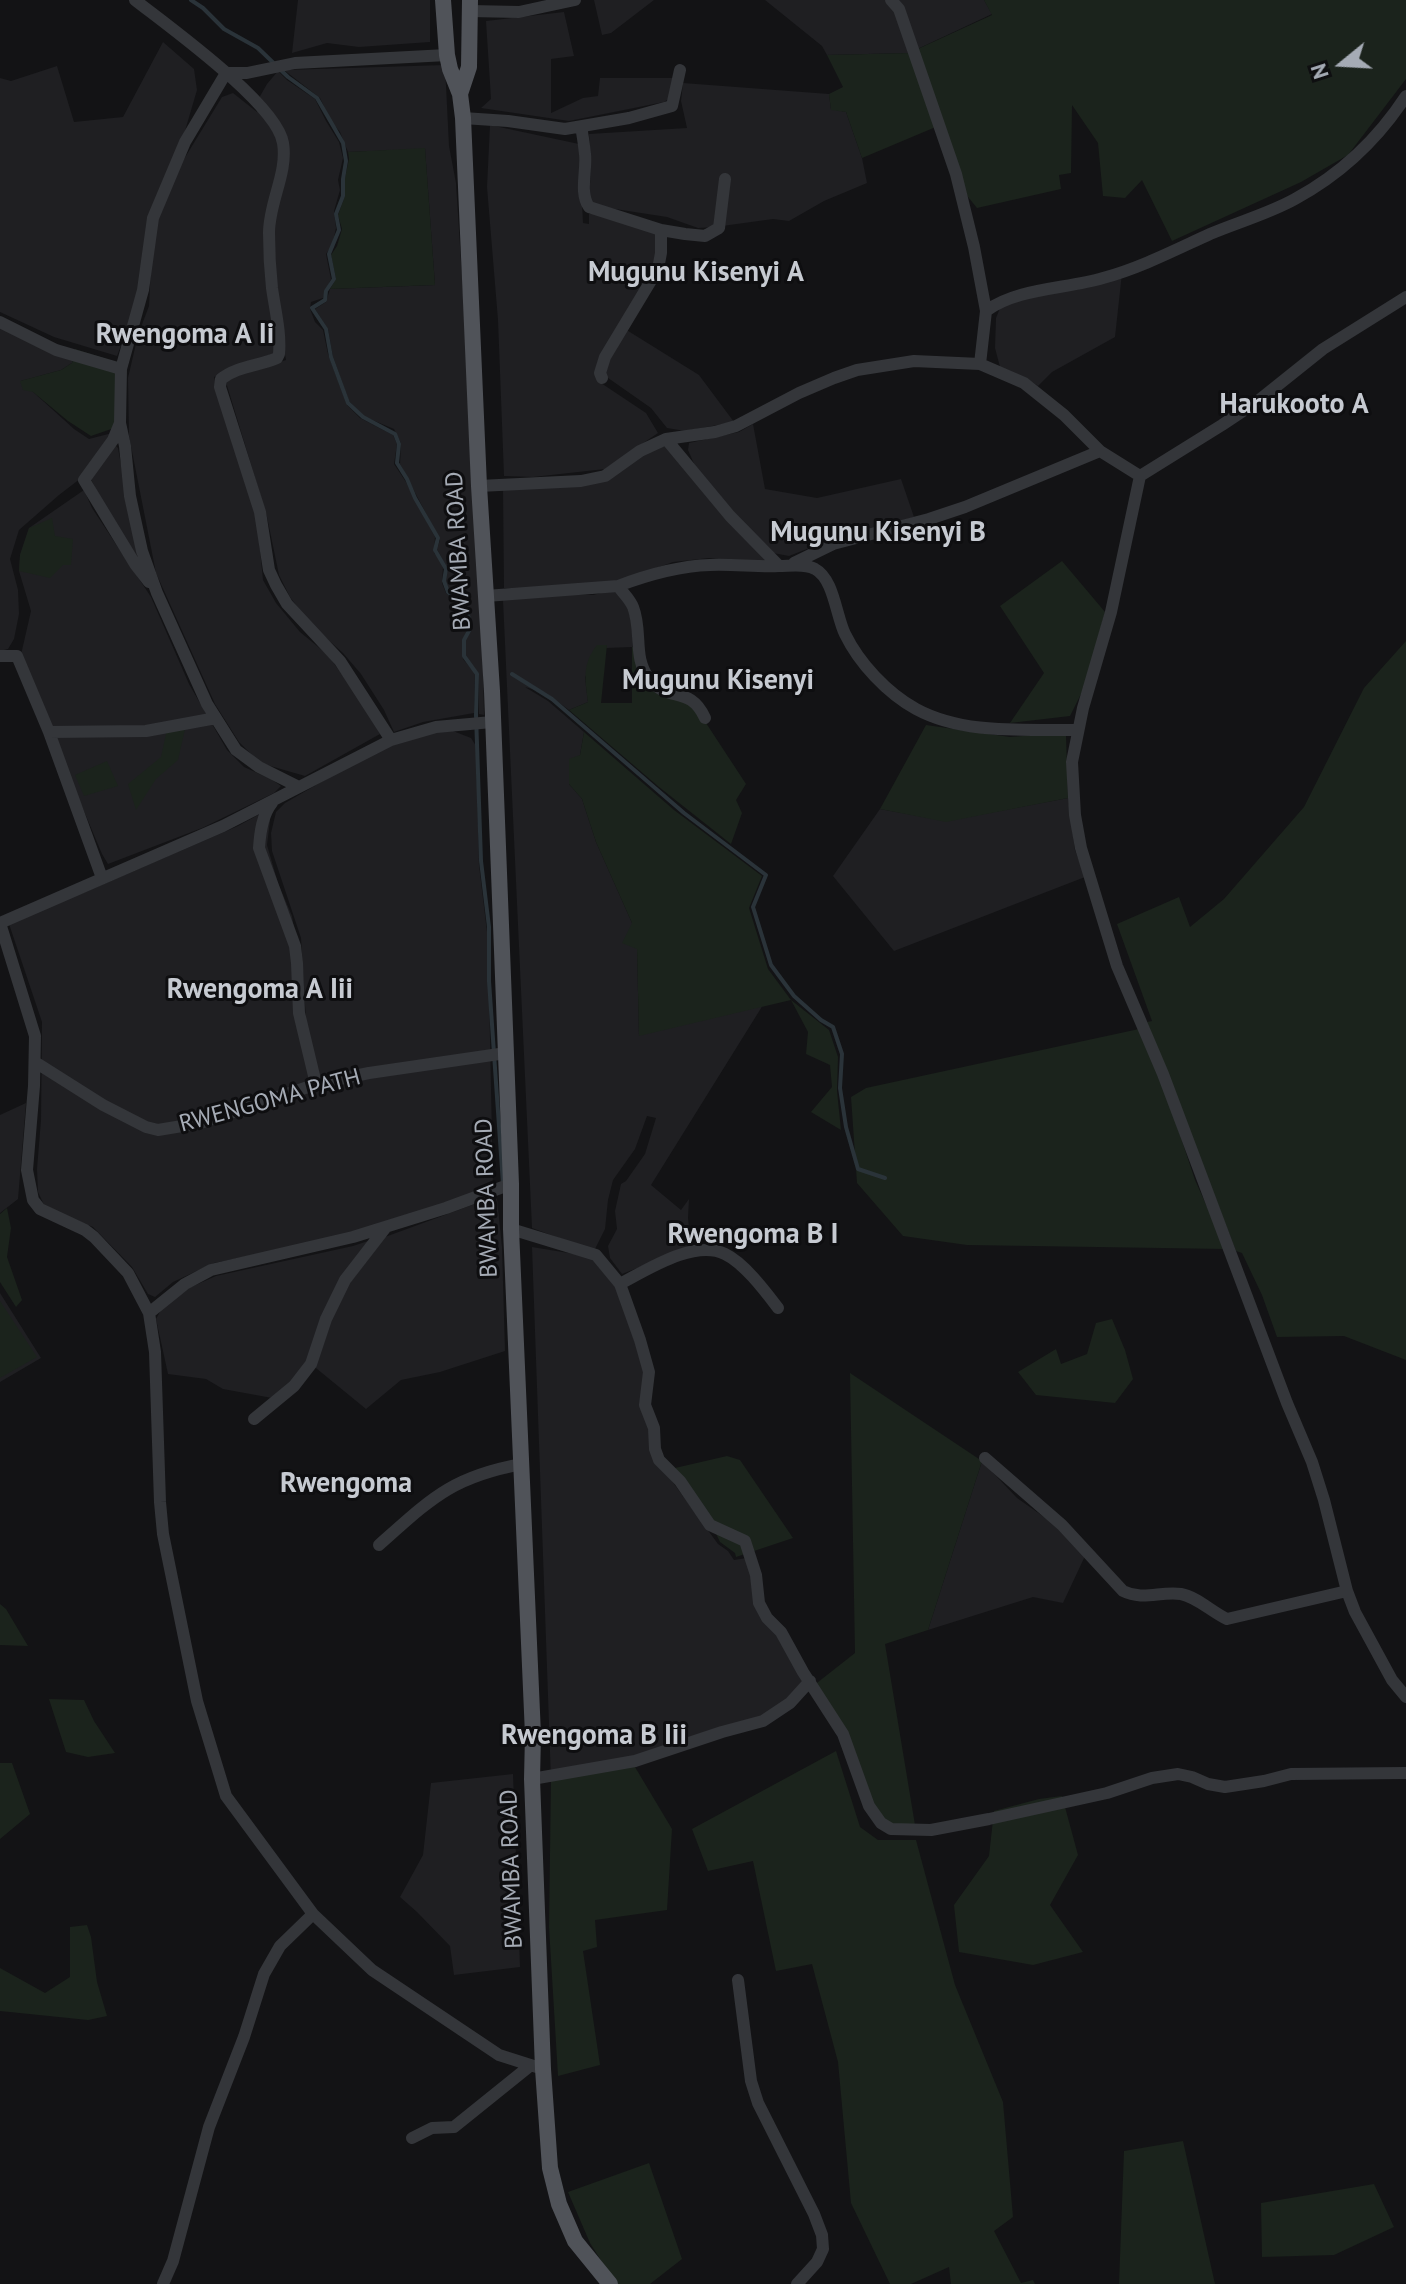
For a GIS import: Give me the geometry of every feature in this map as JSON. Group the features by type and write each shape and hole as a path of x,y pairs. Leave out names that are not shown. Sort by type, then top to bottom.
{"main road":[{"name":"BWAMBA ROAD","path":"443,0 447,55 460,94 463,118 492,722 533,1735 537,2067 550,2168 559,2204 575,2241 610,2284"},
{"name":"BWAMBA ROAD","path":"460,94 469,67 470,5"}],"street":[{"path":"135,0 226,73 279,129 283,144 283,167 271,208 269,232 280,349 277,358 227,374 221,379 220,387 260,512 269,570 276,585 287,604 340,661 391,740"},
{"path":"470,5 519,12 575,0"},
{"path":"891,0 899,9 956,174 974,247 986,311 980,364"},
{"path":"226,73 287,64 447,55"},
{"path":"463,118 508,121 558,130 629,118 672,106 680,70"},
{"path":"226,73 185,142 154,214 143,290 121,369 120,423 130,496 142,551 157,593 207,704 236,750 259,767 299,787"},
{"path":"986,311 999,301 1016,296 1105,278 1295,199 1357,157 1390,120 1406,96"},
{"path":"581,127 586,205 600,211 661,230 705,236 719,228 725,179"},
{"path":"602,378 600,373 605,357 658,269 661,230"},
{"path":"1406,297 1323,349 1258,401 1140,476 1111,612 1072,762 1075,815 1081,848 1112,952 1163,1074 1312,1462 1355,1612 1378,1657 1406,1697"},
{"path":"0,322 56,350 121,369"},
{"path":"479,486 581,481 605,476 640,451 666,439 736,426 799,393 857,370 914,361 980,364 1024,383 1064,415 1100,451 1140,476"},
{"path":"120,423 113,440 84,480 135,564 157,593"},
{"path":"666,439 722,507 784,566"},
{"path":"784,566 833,544 965,507 1100,451"},
{"path":"486,596 618,586 678,568 712,565 815,568 824,576 845,633 854,648 886,687 913,708 935,718 967,725 1078,730"},
{"path":"618,586 634,609 638,655 652,683 669,693 691,698 699,704 705,718"},
{"path":"0,656 17,656 49,732 102,878"},
{"path":"49,732 146,731 216,718"},
{"path":"492,722 436,727 391,740 223,826 0,923 33,1025 35,1062 27,1170 33,1200 40,1209 94,1237 128,1273 149,1313 155,1352 163,1534 197,1701 226,1796 313,1914 372,1970 499,2055 537,2067"},
{"path":"273,801 265,815 259,848 295,946 299,1013 316,1084"},
{"name":"RWENGOMA PATH","path":"35,1062 103,1105 152,1129 187,1127 316,1084 506,1053"},
{"path":"149,1313 185,1284 211,1270 339,1241 511,1184"},
{"path":"254,1419 294,1386 311,1364 326,1319 345,1280 386,1227"},
{"path":"511,1229 596,1255 620,1284 649,1372 645,1405 654,1428 659,1460 680,1481 710,1525 745,1541 756,1575 759,1603 767,1618 781,1632 843,1734 869,1806 881,1823 891,1829 931,1830 1107,1793 1152,1778 1178,1774 1225,1787 1291,1774 1406,1773"},
{"path":"620,1284 667,1259 709,1249 726,1254 745,1270 778,1308"},
{"path":"985,1458 1062,1525 1123,1591 1133,1596 1186,1595 1227,1619 1347,1591"},
{"path":"379,1545 447,1488 484,1472 522,1464"},
{"path":"532,1779 635,1761 763,1721 790,1703 810,1681"},
{"path":"163,2284 173,2261 209,2127 244,2037 264,1974 275,1952 313,1914"},
{"path":"738,1980 751,2081 758,2103 822,2235 823,2249 817,2262 797,2284"},
{"path":"412,2138 432,2128 454,2127 537,2067"}],"shaded area":[{"path":"298,0 430,0 430,42 359,47 327,43 292,53"},
{"path":"594,0 654,0 611,33 602,35"},
{"path":"765,0 984,0 992,14 909,53 827,55 822,46"},
{"path":"984,0 1406,0 1406,79 1348,155 1301,182 1172,241 1142,180 1125,198 1103,196 1098,143 1072,105 1071,173 1059,175 1061,189 977,208 964,192 938,126 862,158 846,112 831,110 829,94 843,87 827,55 909,53 992,15"},
{"path":"564,12 574,56 551,59 551,113 583,98 598,96 600,78 675,78 672,97 664,102 569,121 481,108 491,99 486,21"},
{"path":"163,42 194,69 197,90 182,141 151,217 142,290 117,356 54,337 0,312 0,78 11,81 57,66 74,122 123,117"},
{"path":"445,65 465,324 484,715 479,714 479,674 466,657 465,640 471,631 471,619 465,605 449,590 445,580 448,570 437,549 440,540 400,464 401,443 394,429 365,417 349,401 333,357 328,329 315,309 326,302 330,289 435,285 425,149 348,152 320,98 284,70"},
{"path":"278,71 315,99 339,142 343,158 334,211 336,228 332,246 326,254 331,279 323,298 311,302 310,309 315,322 323,330 328,354 347,405 360,418 393,435 397,444 394,464 435,537 434,553 443,568 442,583 446,593 461,605 466,616 468,628 462,641 463,659 475,673 474,713 423,722 394,732 361,674 309,623 279,575 267,517 225,379 286,360 284,349 214,377 257,519 263,580 276,603 300,632 328,655 371,715 380,734 305,776 260,763 239,742 215,704 156,573 129,436 128,378 138,335 149,306 158,217 181,164 222,97 233,93 257,112 259,98"},
{"path":"683,83 829,94 831,109 846,112 867,183 824,201 789,221 773,219 715,227 698,228 667,217 589,205 589,134 687,128 681,101"},
{"path":"490,125 579,144 583,223 589,224 589,214 609,214 655,227 659,262 625,329 699,375 734,422 685,431 667,428 651,408 601,373 598,381 646,413 658,433 605,469 533,477 504,476 498,320 487,187"},
{"path":"425,148 435,285 330,289 336,279 331,255 342,229 338,215 345,196 348,152"},
{"path":"1122,273 1115,337 1052,372 1038,386 1000,367 995,348 996,318 1004,298"},
{"path":"0,323 74,355 72,363 61,370 21,381 89,439 116,432 89,472 19,530 10,559 18,590 19,614 14,639 8,649 0,651"},
{"path":"75,349 120,363 120,426 91,436 33,392 23,390 20,381 61,370 72,363"},
{"path":"753,424 765,489 817,498 901,479 914,517 789,556 773,553 719,499 695,466 688,450 689,443 739,432"},
{"path":"115,445 118,448 139,563 91,479"},
{"path":"666,446 765,560 753,563 709,558 673,562 612,584 576,588 504,588 503,487 587,484 655,447"},
{"path":"84,490 92,508 151,597 189,684 227,750 244,767 281,786 274,793 202,828 108,864 20,659 31,611 19,571 20,555 29,528"},
{"path":"52,518 55,536 73,539 71,565 63,565 50,578 19,571 20,555 29,528"},
{"path":"1062,561 1105,612 1084,688 1070,716 1010,723 1044,673 1000,606"},
{"path":"613,590 624,599 634,627 632,647 607,646 585,677 588,702 569,710 546,693 525,687 548,701 584,732 580,755 569,784 582,799 596,842 632,923 637,948 639,1035 763,1005 651,1185 681,1210 689,1199 691,1247 622,1274 610,1258 608,1246 617,1229 615,1211 621,1184 645,1154 656,1118 647,1116 635,1149 613,1180 605,1229 595,1249 532,1228 503,600 547,594 593,595"},
{"path":"1406,641 1406,1360 1344,1336 1277,1337 1242,1253 1236,1251 1147,1022 1152,1021 1117,924 1179,897 1190,927 1224,899 1304,807 1364,688"},
{"path":"597,645 607,645 601,703 632,703 632,647 638,648 640,659 662,688 701,702 711,719 706,723 746,784 736,800 742,813 731,844 569,710 588,702 587,665"},
{"path":"168,725 185,729 178,760 156,779 136,810 128,784 161,757"},
{"path":"926,725 1010,737 1059,733 1066,736 1068,798 946,822 880,809"},
{"path":"453,731 471,738 476,746 479,865 488,940 493,1187 347,1236 214,1263 173,1282 155,1297 148,1294 132,1267 93,1227 45,1207 38,1192 42,1022 7,918 83,893 238,826 267,810 270,821 267,845 292,916 301,970 301,1007 316,1079 306,1021 301,938 272,851 271,833 276,812 285,803 380,748 427,732"},
{"path":"584,732 674,810 762,876 749,908 768,969 791,1000 639,1036 637,949 622,943 632,923 596,842 582,799 569,784 569,759 580,755"},
{"path":"107,761 118,786 84,796 75,775"},
{"path":"1068,798 1075,850 1085,877 894,951 833,876 880,809 946,821"},
{"path":"791,1000 829,1030 838,1057 841,1130 811,1112 832,1087 830,1065 806,1054 808,1032"},
{"path":"1139,1029 1165,1090 1195,1180 1226,1249 967,1245 903,1236 857,1183 851,1097 866,1088"},
{"path":"26,1103 18,1199 0,1213 0,1115"},
{"path":"497,1198 502,1247 505,1351 440,1372 401,1380 366,1409 311,1364 283,1400 223,1389 206,1379 168,1374 156,1319 162,1308 191,1287 216,1276 377,1238 349,1284 385,1237"},
{"path":"7,1208 11,1228 7,1257 22,1300 16,1307 0,1282 0,1214"},
{"path":"532,1247 593,1257 615,1283 645,1372 651,1428 650,1451 718,1544 734,1560 753,1557 764,1608 808,1684 763,1721 551,1780"},
{"path":"0,1293 41,1358 0,1382"},
{"path":"0,1301 37,1357 0,1378"},
{"path":"1112,1319 1133,1379 1115,1403 1036,1395 1018,1372 1056,1349 1061,1364 1087,1354 1096,1323"},
{"path":"850,1373 982,1461 928,1630 885,1644 915,1825 882,1826 813,1686 855,1653"},
{"path":"727,1456 740,1460 793,1538 736,1557 720,1542 700,1501 675,1468"},
{"path":"982,1461 1017,1498 1057,1526 1085,1556 1063,1603 1033,1597 928,1630"},
{"path":"0,1604 6,1609 28,1646 0,1645"},
{"path":"49,1699 84,1700 115,1753 88,1757 66,1752"},
{"path":"836,1751 860,1827 878,1840 916,1840 955,1985 1003,2102 1013,2217 994,2231 1021,2283 1033,2280 1035,2284 951,2284 949,2267 911,2284 890,2284 851,2203 838,2062 812,1964 776,1971 753,1861 708,1871 692,1829"},
{"path":"632,1762 672,1829 667,1910 595,1920 597,1947 583,1951 600,2065 558,2076 549,1927 551,1780"},
{"path":"0,1763 12,1763 30,1814 0,1839"},
{"path":"513,1774 520,1967 454,1975 450,1946 400,1897 423,1855 431,1783"},
{"path":"1062,1796 1078,1855 1050,1905 1083,1952 1033,1965 959,1952 954,1905 989,1856 994,1811"},
{"path":"87,1925 97,1982 107,2016 88,2020 0,2011 0,1968 45,1993 70,1977 70,1927"},
{"path":"1183,2141 1215,2284 1119,2284 1124,2151"},
{"path":"649,2163 682,2259 650,2284 616,2284 590,2243 568,2192"},
{"path":"1374,2184 1394,2227 1334,2255 1262,2257 1261,2203"}],"waterway":[{"path":"191,0 224,29 258,48 288,77 317,98 343,143 346,161 343,196 336,214 339,230 329,254 334,279 326,291 325,300 312,308 326,329 331,357 348,403 363,417 395,434 399,444 397,463 438,538 435,550 446,569 444,581 448,592 463,605 469,618 470,629 464,640 464,656 477,674 481,861 489,927 489,981 503,1184"},
{"path":"512,674 552,699 684,813 766,875 753,907 771,965 794,996 833,1027 842,1054 840,1088 846,1127 858,1169 885,1178"}],"district":[{"name":"Mugunu Kisenyi A","path":"696,273"},
{"name":"Rwengoma A Ii","path":"185,335"},
{"name":"Harukooto A","path":"1294,405"},
{"name":"Mugunu Kisenyi B","path":"878,533"},
{"name":"Mugunu Kisenyi","path":"718,681"},
{"name":"Rwengoma A Iii","path":"260,990"},
{"name":"Rwengoma B I","path":"753,1235"},
{"name":"Rwengoma","path":"346,1484"},
{"name":"Rwengoma B Iii","path":"594,1736"}]}
